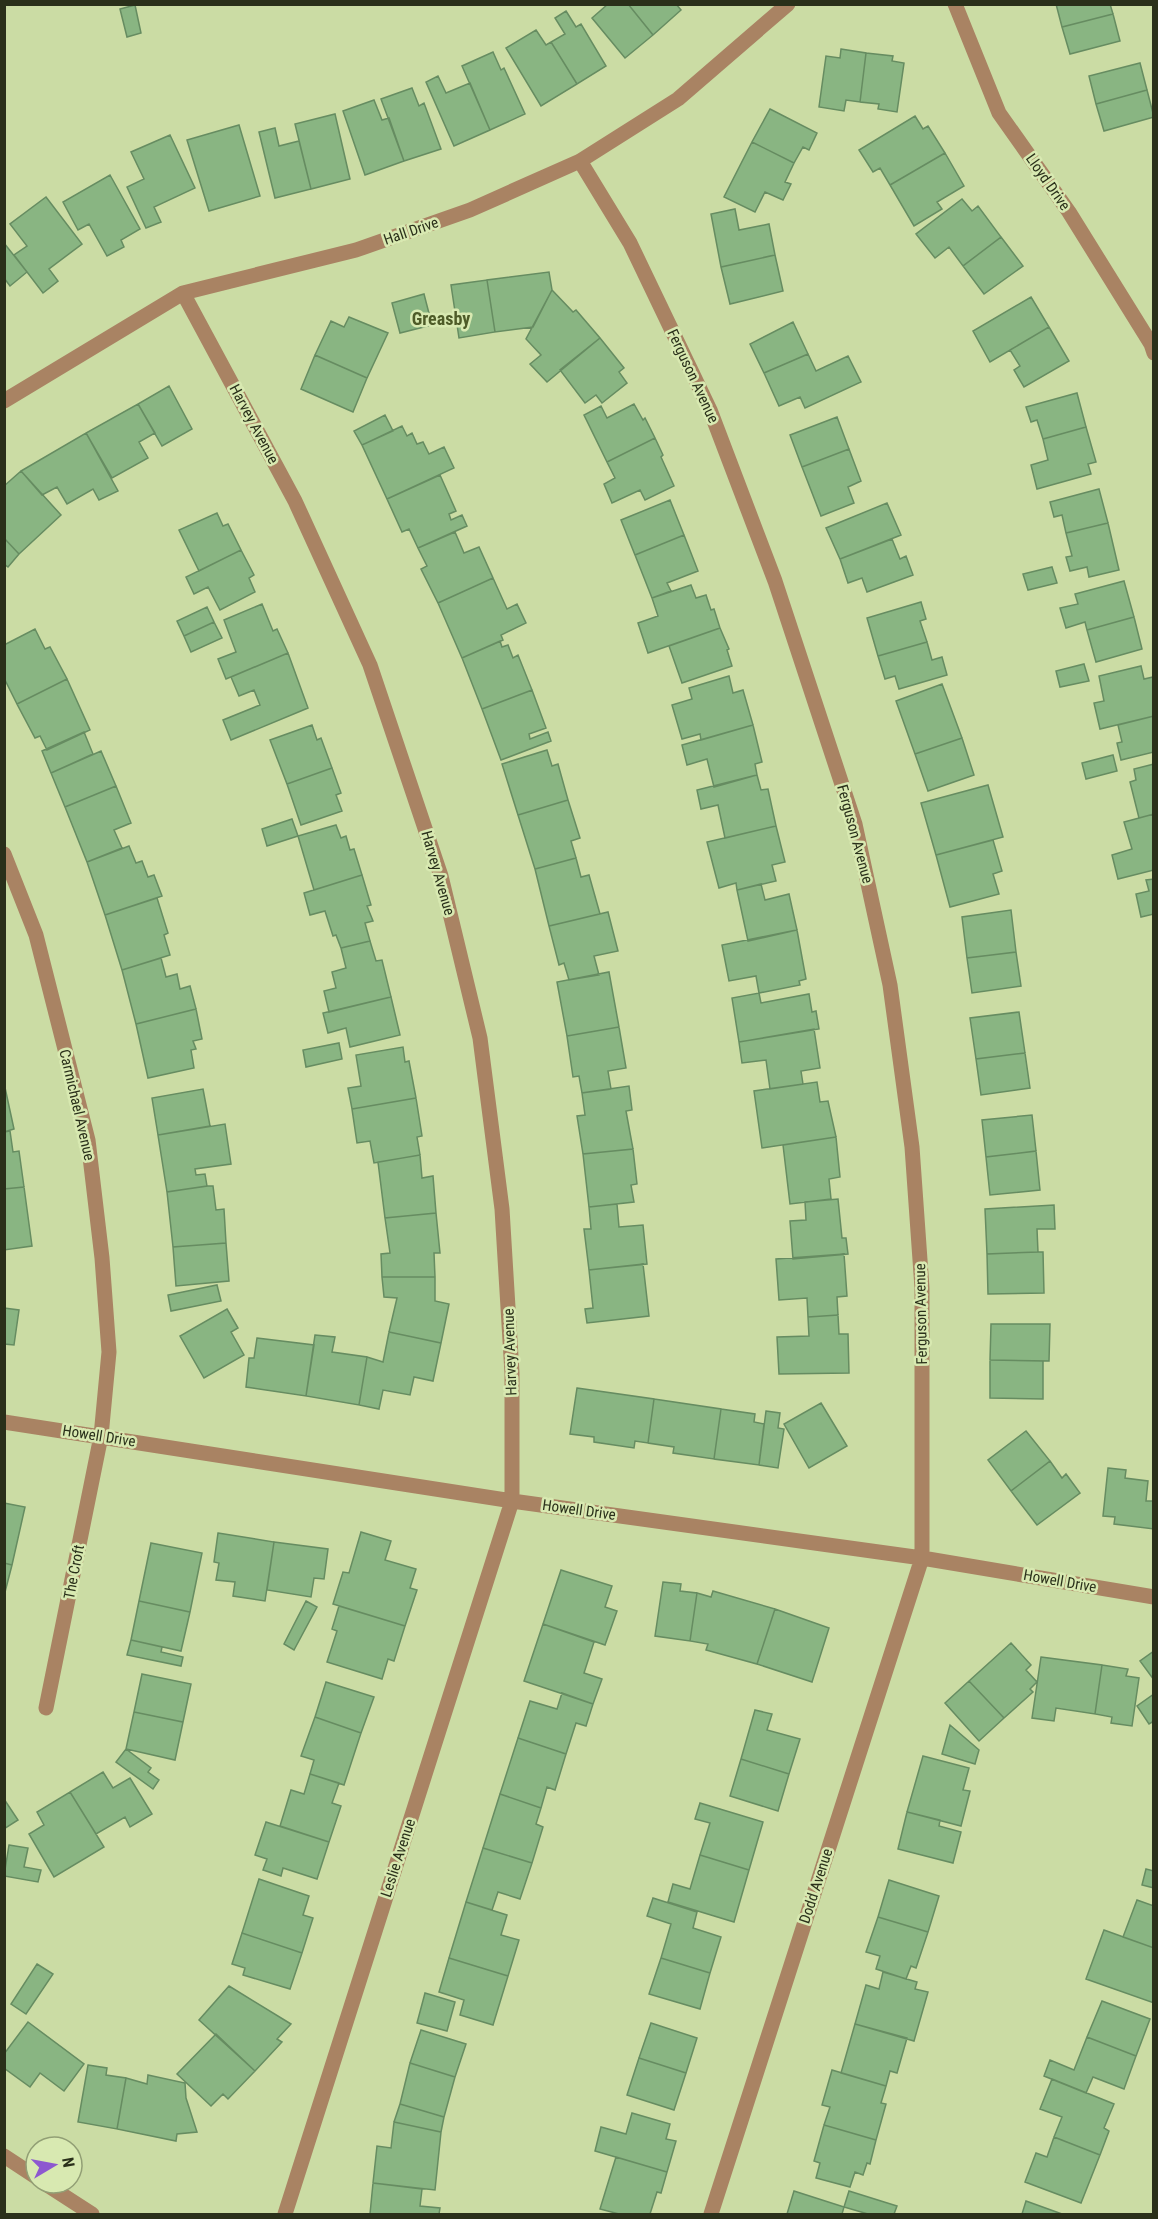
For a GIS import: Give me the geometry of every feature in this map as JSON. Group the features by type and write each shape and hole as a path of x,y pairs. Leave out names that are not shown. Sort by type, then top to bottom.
{"street":[{"name":"Hall Drive","path":"4,401 183,293 356,250 470,210 579,161 678,99 788,4"},
{"name":"Lloyd Drive","path":"955,4 999,113 1069,212 1151,344 1154,353"},
{"name":"Ferguson Avenue","path":"579,161 630,243 710,410 775,580 855,824 890,985 912,1147 922,1288 922,1558"},
{"name":"Harvey Avenue","path":"183,293 295,501 370,665 441,876 480,1038 502,1209 512,1373 512,1501"},
{"name":"Carmichael Avenue","path":"4,854 36,935 88,1140 102,1258 109,1352 101,1436"},
{"name":"Howell Drive","path":"4,1422 512,1501 922,1558 1154,1597"},
{"name":"The Croft","path":"46,1708 101,1436"},
{"name":"Leslie Avenue","path":"285,2214 512,1501"},
{"name":"Dodd Avenue","path":"711,2214 922,1558"},
{"path":"4,2156 24,2169"},
{"path":"63,2195 92,2214"}],"building":[{"path":"608,4 628,4 653,35 625,58 592,18"},
{"path":"628,4 676,4 681,10 653,35"},
{"path":"1056,4 1110,4 1113,14 1062,27"},
{"path":"135,5 141,33 127,37 120,9"},
{"path":"566,11 576,27 581,24 606,66 577,84 551,42 565,34 555,18"},
{"path":"1113,14 1120,41 1070,54 1062,27"},
{"path":"536,30 546,45 551,42 577,84 541,106 506,48"},
{"path":"841,49 866,53 860,102 846,100 844,111 819,107 826,56 840,58"},
{"path":"493,52 501,70 504,68 525,114 490,130 462,66"},
{"path":"866,53 893,56 892,61 904,63 897,112 878,109 879,104 860,102"},
{"path":"1140,63 1147,90 1096,104 1089,76"},
{"path":"438,76 446,93 470,83 490,130 454,146 426,82"},
{"path":"412,88 419,106 424,103 441,149 404,161 381,99"},
{"path":"1147,90 1154,117 1104,131 1096,104"},
{"path":"374,100 382,120 389,118 404,161 365,175 343,111"},
{"path":"770,109 817,133 809,150 803,147 794,163 752,142"},
{"path":"335,114 350,179 311,189 295,124"},
{"path":"915,116 923,129 928,126 945,153 890,185 880,168 873,172 859,150"},
{"path":"239,125 260,196 209,211 187,140"},
{"path":"275,128 279,146 299,141 311,189 275,198 259,132"},
{"path":"170,135 195,188 154,207 161,222 146,228 127,187 144,179 131,152"},
{"path":"752,142 794,163 785,182 791,184 783,200 765,192 755,212 724,197"},
{"path":"945,153 964,186 937,202 942,209 914,226 890,185"},
{"path":"110,175 140,229 121,240 124,247 107,256 89,224 78,230 63,202"},
{"path":"46,197 82,244 49,269 58,281 43,293 14,255 27,246 10,224"},
{"path":"962,199 972,211 978,206 1001,237 963,266 949,247 935,258 916,234"},
{"path":"735,209 739,230 769,224 775,255 721,267 711,214"},
{"path":"1001,237 1023,266 984,294 963,266"},
{"path":"4,243 27,272 10,286 4,278"},
{"path":"775,255 783,291 730,304 721,267"},
{"path":"549,272 552,290 533,327 495,332 487,280"},
{"path":"487,280 495,332 459,338 451,285"},
{"path":"552,290 573,312 576,310 600,338 547,382 530,364 541,355 526,339"},
{"path":"424,294 432,325 400,333 392,303"},
{"path":"1031,297 1049,327 990,362 973,331"},
{"path":"349,317 388,333 367,378 315,355 331,321 344,327"},
{"path":"793,322 808,354 764,373 750,344"},
{"path":"1049,327 1069,361 1024,387 1014,370 1020,366 1010,350"},
{"path":"600,338 624,368 619,372 627,383 602,403 596,395 585,403 560,370"},
{"path":"808,354 816,371 848,356 861,382 805,408 800,397 779,406 764,373"},
{"path":"315,355 367,378 353,412 301,389"},
{"path":"169,386 192,429 162,446 138,404"},
{"path":"1077,393 1086,427 1043,439 1037,420 1031,422 1026,407"},
{"path":"138,404 155,433 139,442 148,458 112,478 86,433"},
{"path":"634,404 643,420 645,418 655,438 607,462 584,415 601,406 607,418"},
{"path":"385,415 393,431 362,445 354,431"},
{"path":"837,417 849,449 802,467 790,435"},
{"path":"402,426 407,436 412,433 417,444 423,442 429,454 444,447 454,468 387,499 362,445"},
{"path":"1086,427 1096,462 1088,464 1091,474 1037,489 1031,465 1048,460 1043,439"},
{"path":"86,433 118,491 99,500 93,489 67,504 57,487 42,495 21,471"},
{"path":"655,438 674,486 645,500 640,490 612,503 604,484 615,478 607,462"},
{"path":"849,449 861,481 848,487 854,503 821,516 802,467"},
{"path":"21,471 61,515 19,554 4,538 4,486"},
{"path":"440,475 456,511 449,514 451,520 462,515 467,526 418,548 409,529 402,532 387,499"},
{"path":"1099,489 1108,523 1066,533 1062,515 1054,517 1050,502"},
{"path":"670,500 684,535 635,555 621,520"},
{"path":"887,503 901,535 840,559 826,528"},
{"path":"217,513 223,526 228,524 241,550 199,571 179,530"},
{"path":"1108,523 1119,570 1089,577 1087,567 1070,571 1066,557 1072,556 1066,533"},
{"path":"455,532 464,553 479,547 493,578 438,603 421,569 427,566 418,548"},
{"path":"684,535 698,571 667,583 671,591 652,598 635,555"},
{"path":"4,538 19,554 8,567 4,564"},
{"path":"892,539 900,559 906,556 913,575 867,592 862,578 848,583 840,559"},
{"path":"241,550 254,575 249,578 255,592 220,610 208,587 194,594 186,577"},
{"path":"1052,567 1057,583 1028,590 1023,574"},
{"path":"493,578 507,609 517,604 526,623 501,635 503,640 462,658 438,603"},
{"path":"1124,581 1134,617 1087,630 1085,622 1066,628 1060,608 1078,604 1075,594"},
{"path":"691,585 696,598 706,595 711,610 714,609 720,628 648,653 638,623 658,616 652,598"},
{"path":"921,602 926,619 920,621 927,642 878,656 867,618"},
{"path":"262,604 273,631 277,629 288,653 226,679 218,659 236,652 224,620"},
{"path":"207,607 214,622 184,636 177,621"},
{"path":"1134,617 1142,649 1096,662 1087,630"},
{"path":"214,622 222,638 191,652 184,636"},
{"path":"720,628 729,649 727,650 732,666 682,683 669,646"},
{"path":"35,629 45,649 50,647 67,679 17,704 4,678 4,645"},
{"path":"500,641 502,647 508,645 513,658 518,655 532,690 482,709 462,658"},
{"path":"927,642 932,660 942,657 947,675 899,689 895,676 885,679 878,656"},
{"path":"288,653 308,708 231,740 223,720 260,705 254,690 239,696 231,677"},
{"path":"1084,664 1089,681 1060,687 1056,671"},
{"path":"1141,666 1144,679 1153,677 1154,716 1100,729 1094,703 1104,701 1099,676"},
{"path":"729,676 733,693 743,690 753,725 701,740 700,734 682,739 672,705 692,699 689,688"},
{"path":"67,679 90,730 47,750 40,736 35,738 17,704"},
{"path":"942,684 962,738 915,754 896,701"},
{"path":"532,690 546,728 529,734 530,739 548,732 551,741 501,760 482,709"},
{"path":"1154,716 1154,752 1121,760 1117,743 1122,742 1118,725"},
{"path":"312,725 317,740 321,738 332,768 287,784 270,740"},
{"path":"753,725 762,762 755,764 757,775 714,787 707,759 687,765 682,745"},
{"path":"84,732 93,754 51,773 42,751"},
{"path":"962,738 974,775 928,791 915,754"},
{"path":"547,750 552,766 558,764 568,800 518,815 502,764"},
{"path":"101,751 116,786 65,807 51,773"},
{"path":"1113,755 1117,771 1086,779 1082,763"},
{"path":"1154,764 1154,814 1139,818 1130,782 1136,780 1134,769"},
{"path":"332,768 341,793 336,795 342,811 301,825 287,784"},
{"path":"757,775 761,790 768,789 776,826 725,838 718,805 701,809 697,790"},
{"path":"988,785 1003,837 936,855 921,803"},
{"path":"116,786 131,823 114,830 122,848 87,862 65,807"},
{"path":"568,800 580,838 571,841 576,858 535,869 518,815"},
{"path":"1154,814 1154,870 1118,879 1112,855 1132,849 1124,822"},
{"path":"292,819 298,836 267,846 262,829"},
{"path":"336,825 341,838 346,836 350,850 354,849 362,875 314,890 298,836"},
{"path":"776,826 785,862 772,865 776,881 737,890 736,883 719,888 707,842"},
{"path":"993,840 1002,871 993,874 999,894 950,907 936,855"},
{"path":"129,846 136,863 142,861 148,877 154,875 162,896 105,915 87,862"},
{"path":"576,858 581,877 589,875 600,914 549,926 535,869"},
{"path":"362,875 371,905 367,906 373,921 365,923 370,941 341,948 336,935 333,936 325,911 310,915 304,893"},
{"path":"1154,879 1154,914 1141,917 1136,894 1149,891 1146,880"},
{"path":"761,884 765,900 789,894 797,930 748,941 737,890"},
{"path":"157,898 168,933 164,935 170,955 122,970 105,915"},
{"path":"1011,910 1016,952 967,958 962,917"},
{"path":"608,912 618,951 594,956 599,975 569,980 564,963 559,965 549,926"},
{"path":"797,930 806,979 799,981 800,985 759,993 756,976 729,981 722,945"},
{"path":"370,941 376,961 382,960 391,997 329,1012 324,991 336,988 332,972 346,968 341,948"},
{"path":"1016,952 1021,986 972,993 967,958"},
{"path":"161,958 166,977 177,974 180,989 190,986 196,1009 136,1024 122,970"},
{"path":"609,972 619,1027 567,1036 557,982"},
{"path":"759,993 761,1003 809,994 812,1012 816,1011 819,1029 739,1042 732,998"},
{"path":"391,997 400,1035 350,1047 346,1028 328,1033 323,1013"},
{"path":"196,1009 202,1039 193,1041 196,1049 191,1050 194,1068 148,1078 136,1024"},
{"path":"1019,1012 1025,1053 976,1059 970,1018"},
{"path":"619,1027 626,1068 608,1071 611,1089 582,1093 579,1076 573,1077 567,1036"},
{"path":"814,1029 820,1068 801,1071 803,1084 770,1089 766,1060 742,1063 739,1042"},
{"path":"339,1043 342,1059 306,1067 303,1050"},
{"path":"403,1047 405,1062 409,1061 416,1098 352,1109 348,1088 361,1086 356,1055"},
{"path":"1025,1053 1030,1088 981,1095 976,1059"},
{"path":"817,1082 820,1102 828,1101 836,1137 762,1148 754,1091"},
{"path":"4,1083 14,1129 4,1132"},
{"path":"629,1086 632,1110 626,1111 633,1149 583,1154 577,1116 585,1115 582,1093"},
{"path":"203,1089 210,1126 158,1135 152,1098"},
{"path":"416,1098 422,1136 417,1137 420,1155 374,1163 370,1141 357,1143 352,1109"},
{"path":"1032,1115 1036,1151 986,1157 982,1120"},
{"path":"225,1124 231,1164 195,1169 196,1175 205,1174 207,1186 167,1192 158,1135"},
{"path":"10,1131 13,1152 19,1151 24,1187 4,1189 4,1132"},
{"path":"836,1137 840,1177 829,1179 831,1199 790,1204 783,1145"},
{"path":"633,1149 637,1184 631,1185 634,1202 589,1207 583,1154"},
{"path":"1036,1151 1040,1190 990,1195 986,1157"},
{"path":"420,1155 422,1178 433,1176 436,1213 385,1218 378,1162"},
{"path":"213,1186 216,1210 224,1209 226,1243 173,1247 167,1192"},
{"path":"24,1187 32,1246 4,1250 4,1189"},
{"path":"838,1199 842,1238 846,1238 848,1254 793,1259 790,1221 806,1220 805,1202"},
{"path":"617,1204 619,1227 643,1225 647,1264 589,1270 584,1229 591,1229 589,1207"},
{"path":"1054,1205 1055,1229 1037,1229 1038,1252 987,1254 985,1209"},
{"path":"436,1213 440,1253 434,1253 435,1277 382,1277 381,1254 390,1253 385,1218"},
{"path":"226,1243 229,1281 176,1286 173,1247"},
{"path":"1043,1252 1044,1293 988,1294 987,1254"},
{"path":"844,1254 847,1296 837,1297 838,1315 808,1317 807,1298 779,1300 776,1259"},
{"path":"643,1264 649,1316 587,1323 585,1309 593,1308 589,1270"},
{"path":"382,1277 435,1277 435,1301 449,1304 441,1343 389,1332 397,1298 384,1297"},
{"path":"217,1285 221,1301 171,1311 168,1295"},
{"path":"4,1308 19,1310 14,1345 4,1344"},
{"path":"227,1309 238,1328 231,1332 244,1355 204,1378 180,1336"},
{"path":"838,1315 839,1334 848,1334 849,1373 779,1374 777,1337 809,1336 808,1317"},
{"path":"991,1324 1050,1324 1049,1361 990,1360"},
{"path":"389,1332 441,1343 433,1381 414,1377 410,1395 383,1390 379,1409 359,1405 367,1357 383,1362"},
{"path":"315,1335 335,1337 332,1352 367,1357 359,1405 306,1396"},
{"path":"257,1338 314,1345 306,1396 246,1387 249,1358 254,1358"},
{"path":"990,1360 1043,1361 1043,1399 990,1398"},
{"path":"577,1388 654,1399 648,1443 635,1441 634,1448 594,1442 594,1437 570,1434"},
{"path":"654,1399 721,1409 714,1459 673,1453 674,1447 648,1443"},
{"path":"821,1403 847,1446 809,1468 784,1424"},
{"path":"721,1409 755,1414 754,1422 764,1424 759,1465 714,1459"},
{"path":"766,1411 780,1413 778,1428 784,1429 778,1468 759,1465"},
{"path":"1026,1431 1050,1461 1011,1491 988,1460"},
{"path":"1050,1461 1062,1478 1066,1474 1080,1493 1037,1525 1011,1491"},
{"path":"1108,1468 1126,1470 1125,1478 1148,1481 1146,1501 1154,1501 1154,1529 1114,1524 1115,1517 1103,1516"},
{"path":"4,1503 25,1507 12,1565 4,1563"},
{"path":"361,1532 391,1541 385,1560 416,1569 410,1588 417,1590 405,1626 333,1604 343,1572 349,1573"},
{"path":"218,1533 274,1542 265,1601 233,1596 235,1582 216,1580 219,1563 214,1562"},
{"path":"274,1542 328,1549 324,1579 314,1578 311,1597 267,1590"},
{"path":"151,1543 202,1553 190,1612 139,1601"},
{"path":"4,1563 12,1565 4,1596"},
{"path":"561,1570 612,1586 605,1607 617,1611 605,1645 543,1624"},
{"path":"663,1582 681,1584 680,1591 697,1593 690,1641 655,1636"},
{"path":"713,1591 775,1609 757,1664 706,1650 708,1644 690,1641 697,1593 711,1597"},
{"path":"139,1601 190,1612 181,1651 131,1640"},
{"path":"306,1601 317,1607 294,1650 284,1644"},
{"path":"339,1606 405,1626 394,1661 388,1659 382,1679 327,1662 337,1631 332,1629"},
{"path":"775,1609 829,1628 812,1682 757,1664"},
{"path":"543,1624 594,1642 584,1673 602,1679 593,1704 524,1681"},
{"path":"131,1640 162,1647 161,1652 183,1657 181,1666 127,1655"},
{"path":"1011,1643 1031,1665 1026,1670 1037,1682 1030,1689 1033,1692 1004,1718 969,1681"},
{"path":"1154,1651 1154,1680 1140,1661"},
{"path":"1041,1657 1102,1665 1095,1714 1056,1708 1054,1721 1032,1718"},
{"path":"1102,1665 1128,1669 1126,1676 1139,1678 1132,1726 1111,1723 1112,1717 1095,1714"},
{"path":"142,1674 191,1684 183,1722 134,1712"},
{"path":"969,1681 1004,1718 979,1741 945,1703"},
{"path":"326,1682 374,1697 361,1733 315,1717"},
{"path":"562,1693 593,1704 586,1726 576,1723 566,1754 518,1738 530,1701 557,1709"},
{"path":"1154,1694 1154,1721 1149,1724 1137,1706"},
{"path":"755,1710 772,1714 767,1730 800,1739 789,1774 741,1759"},
{"path":"134,1712 183,1722 175,1760 126,1749"},
{"path":"315,1717 361,1733 344,1785 310,1774 314,1760 301,1756"},
{"path":"950,1725 979,1750 975,1764 942,1754"},
{"path":"518,1738 566,1754 555,1790 547,1787 541,1808 500,1794"},
{"path":"126,1749 151,1768 148,1772 159,1780 153,1789 116,1762"},
{"path":"923,1756 969,1768 963,1790 970,1791 961,1826 907,1812"},
{"path":"741,1759 789,1774 778,1811 730,1796"},
{"path":"103,1772 113,1788 130,1778 152,1814 130,1827 125,1817 96,1834 70,1792"},
{"path":"310,1774 339,1783 332,1803 341,1806 329,1842 280,1826 291,1790 304,1794"},
{"path":"70,1792 104,1847 54,1877 29,1834 44,1825 37,1812"},
{"path":"500,1794 541,1808 536,1824 543,1827 532,1863 483,1848"},
{"path":"4,1799 18,1820 4,1829"},
{"path":"700,1803 763,1822 749,1870 700,1855 710,1823 695,1819"},
{"path":"907,1812 940,1820 939,1826 961,1832 953,1863 898,1849"},
{"path":"266,1822 329,1842 317,1879 283,1868 281,1876 263,1870 267,1859 255,1855"},
{"path":"9,1845 28,1848 24,1867 41,1870 38,1882 4,1876"},
{"path":"483,1848 532,1863 520,1899 498,1892 492,1910 466,1902"},
{"path":"700,1855 749,1870 734,1922 668,1902 673,1884 690,1889"},
{"path":"1146,1869 1154,1871 1154,1888 1142,1885"},
{"path":"259,1879 309,1896 303,1915 313,1918 302,1953 242,1933"},
{"path":"889,1880 939,1896 928,1932 878,1917"},
{"path":"653,1898 697,1912 693,1928 721,1937 710,1973 661,1958 671,1924 647,1916"},
{"path":"1137,1900 1154,1906 1154,1948 1123,1937"},
{"path":"466,1902 507,1915 501,1935 519,1940 508,1976 449,1958"},
{"path":"878,1917 928,1932 916,1968 911,1966 906,1979 876,1969 880,1956 866,1952"},
{"path":"1104,1930 1154,1948 1154,2003 1086,1979"},
{"path":"242,1933 302,1953 290,1989 243,1975 245,1968 232,1964"},
{"path":"449,1958 508,1976 493,2025 460,2015 464,2000 439,1992"},
{"path":"661,1958 710,1973 700,2009 649,1994"},
{"path":"37,1964 53,1974 26,2014 11,2004"},
{"path":"883,1972 917,1982 915,1989 928,1992 914,2041 855,2024 866,1985 879,1989"},
{"path":"229,1986 291,2024 277,2039 282,2042 255,2071 199,2020"},
{"path":"425,1993 455,2002 447,2031 417,2023"},
{"path":"1102,2001 1150,2019 1136,2056 1087,2037"},
{"path":"28,2022 84,2064 64,2091 40,2073 30,2087 4,2068 4,2054"},
{"path":"651,2023 697,2038 686,2073 639,2058"},
{"path":"855,2024 907,2038 897,2073 890,2071 886,2086 841,2073"},
{"path":"421,2030 466,2044 455,2077 410,2063"},
{"path":"216,2034 255,2071 228,2099 223,2094 211,2106 177,2074"},
{"path":"1087,2037 1136,2056 1124,2089 1093,2077 1086,2093 1044,2076 1050,2060 1074,2070"},
{"path":"639,2058 686,2073 674,2110 627,2095"},
{"path":"410,2063 455,2077 444,2117 400,2104"},
{"path":"88,2065 107,2068 106,2075 126,2078 117,2129 78,2122"},
{"path":"832,2070 886,2086 881,2103 886,2104 876,2140 824,2125 830,2107 822,2105"},
{"path":"148,2075 185,2083 186,2098 197,2132 177,2134 176,2141 117,2129 126,2078 147,2084"},
{"path":"1052,2079 1114,2104 1104,2128 1109,2131 1100,2155 1054,2137 1062,2117 1040,2109"},
{"path":"400,2104 444,2117 441,2132 394,2122"},
{"path":"632,2113 670,2124 666,2139 676,2141 667,2172 595,2151 601,2127 626,2134"},
{"path":"394,2122 441,2132 435,2190 373,2183 377,2146 391,2148"},
{"path":"824,2125 876,2140 870,2164 867,2163 863,2175 855,2172 850,2187 816,2178 820,2163 814,2161"},
{"path":"1054,2137 1100,2155 1081,2203 1025,2182 1036,2153 1047,2157"},
{"path":"616,2157 667,2172 661,2193 657,2192 650,2214 619,2214 600,2209"},
{"path":"373,2183 422,2189 420,2206 440,2208 439,2214 370,2214"},
{"path":"794,2191 844,2207 842,2214 787,2214"},
{"path":"849,2191 897,2206 894,2214 868,2214 844,2207"},
{"path":"1026,2201 1062,2214 1022,2214"}],"district":[{"name":"Greasby","path":"441,319"}]}
